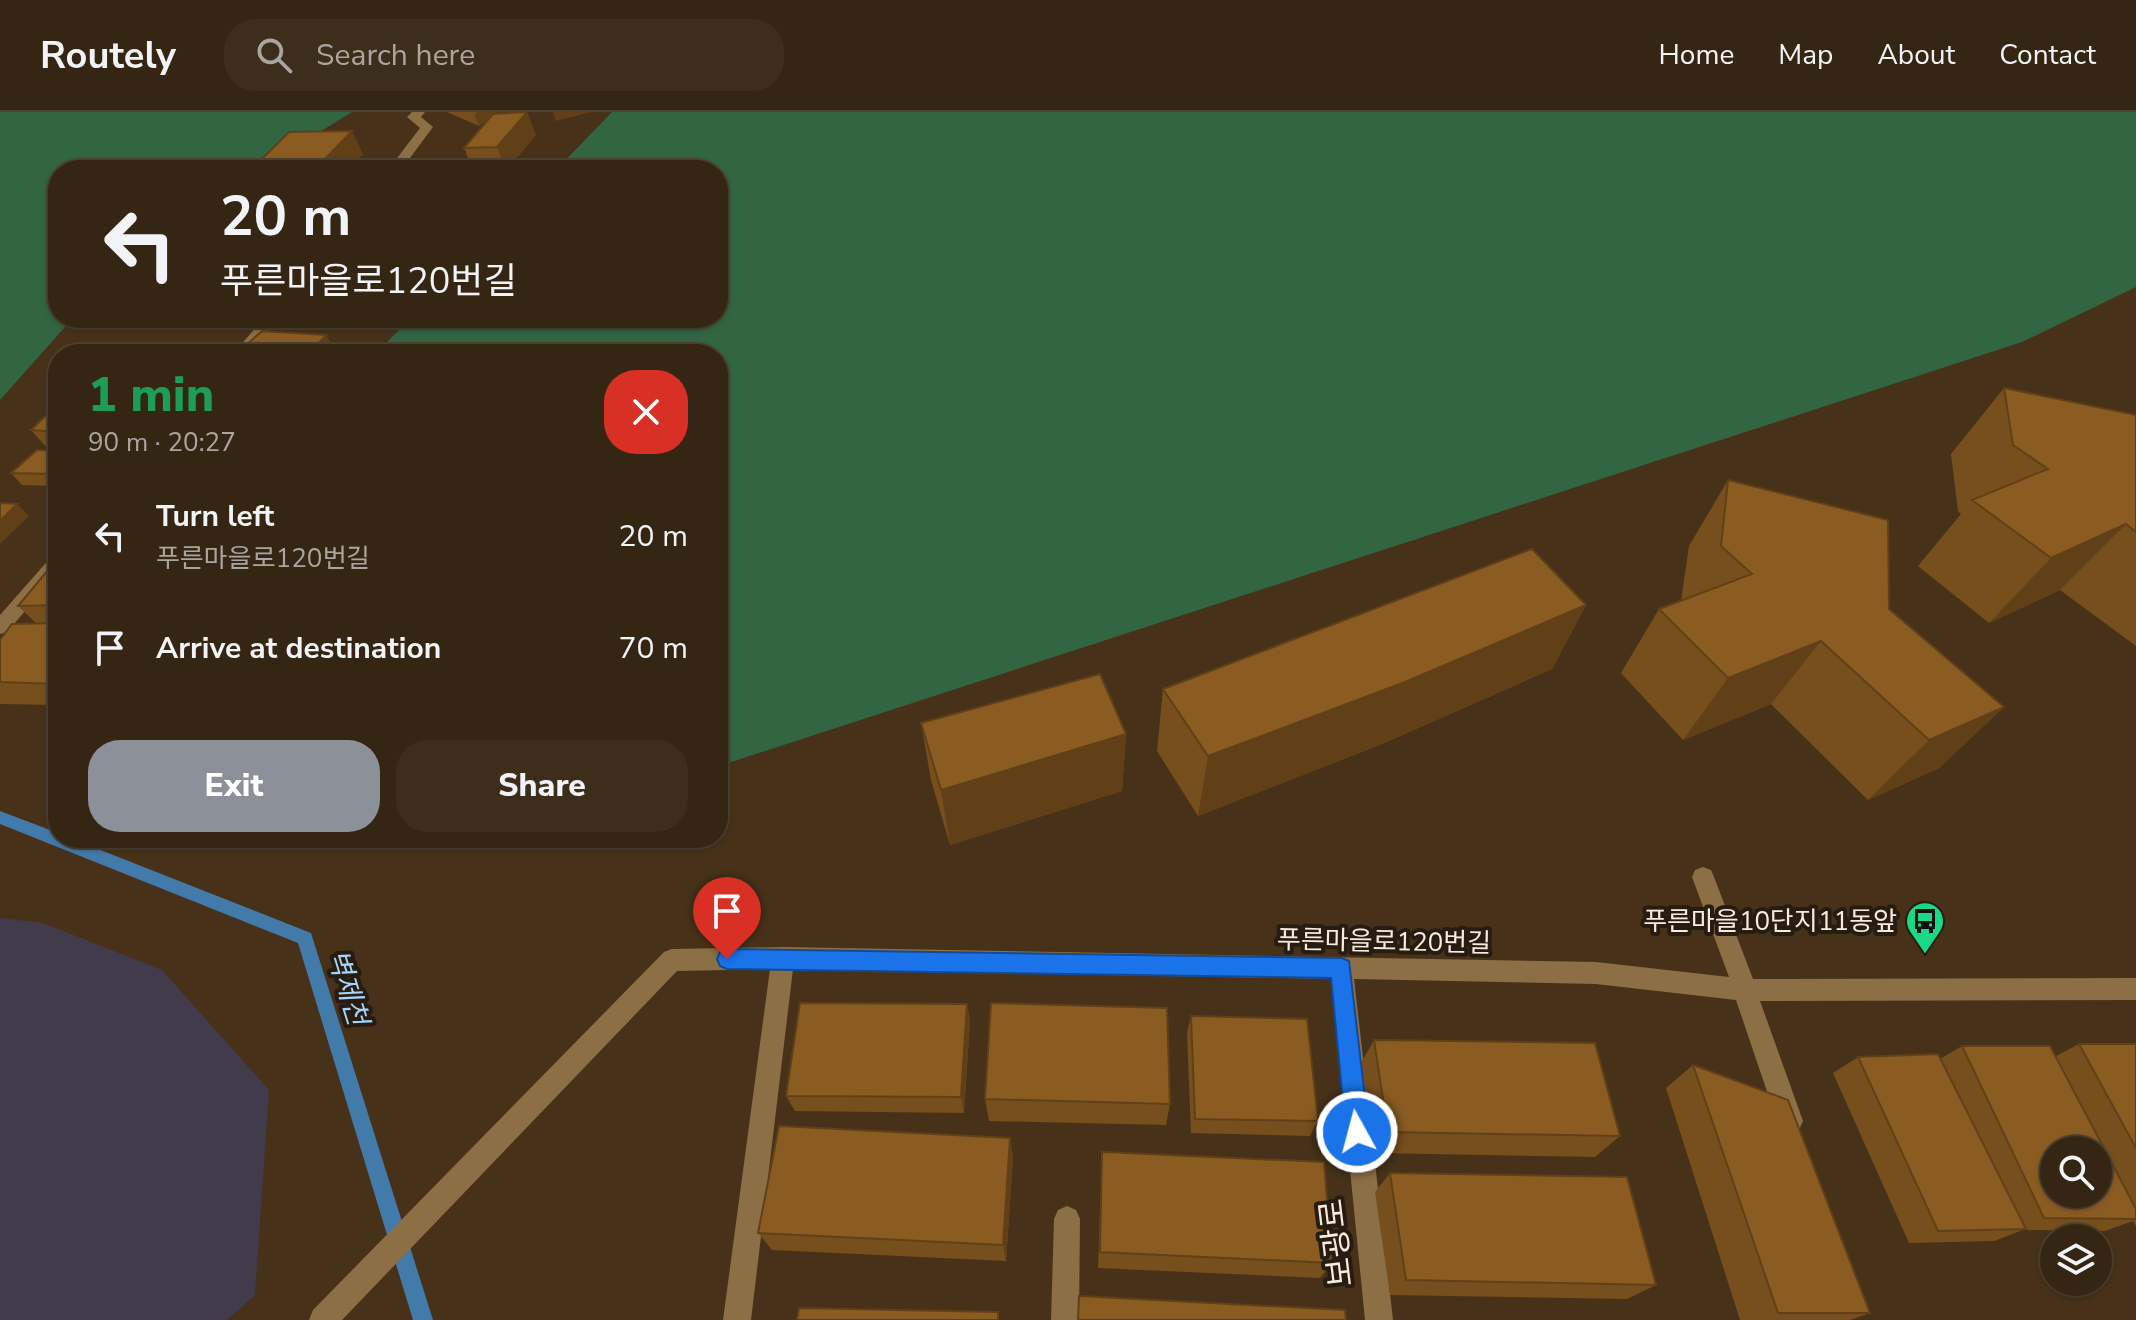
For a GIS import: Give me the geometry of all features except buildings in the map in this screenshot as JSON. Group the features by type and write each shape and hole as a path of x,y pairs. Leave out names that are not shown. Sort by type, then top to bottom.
{"street":[{"path":"402,160 427,127 413,117 419,112"},
{"path":"250,344 263,328"},
{"path":"0,627 48,572"},
{"path":"1703,877 1728,936 1797,1140"},
{"path":"737,1320 783,958"},
{"name":"푸른마을로120번길","path":"323,1320 672,960 783,958 1596,973 1744,990 2136,989"},
{"name":"보광로","path":"1342,968 1343,1007 1379,1320"},
{"path":"1065,1320 1067,1219"}],"shaded area":[{"path":"0,918 43,923 162,970 269,1090 255,1295 227,1320 0,1320"}],"green space":[{"path":"0,112 352,112 274,160 48,160 48,328 64,328 0,400"},
{"path":"612,112 2136,112 2136,287 2022,342 731,762 728,762 728,344 385,344 401,328 728,328 728,160 566,160"}],"waterway":[{"name":"벽제천","path":"0,817 48,836"},
{"name":"벽제천","path":"78,848 305,938 423,1320"}],"place":[{"name":"푸른마을10단지11동앞","path":"1925,955"}],"route":[{"path":"727,959 1342,968 1343,1007 1357,1132"}]}
